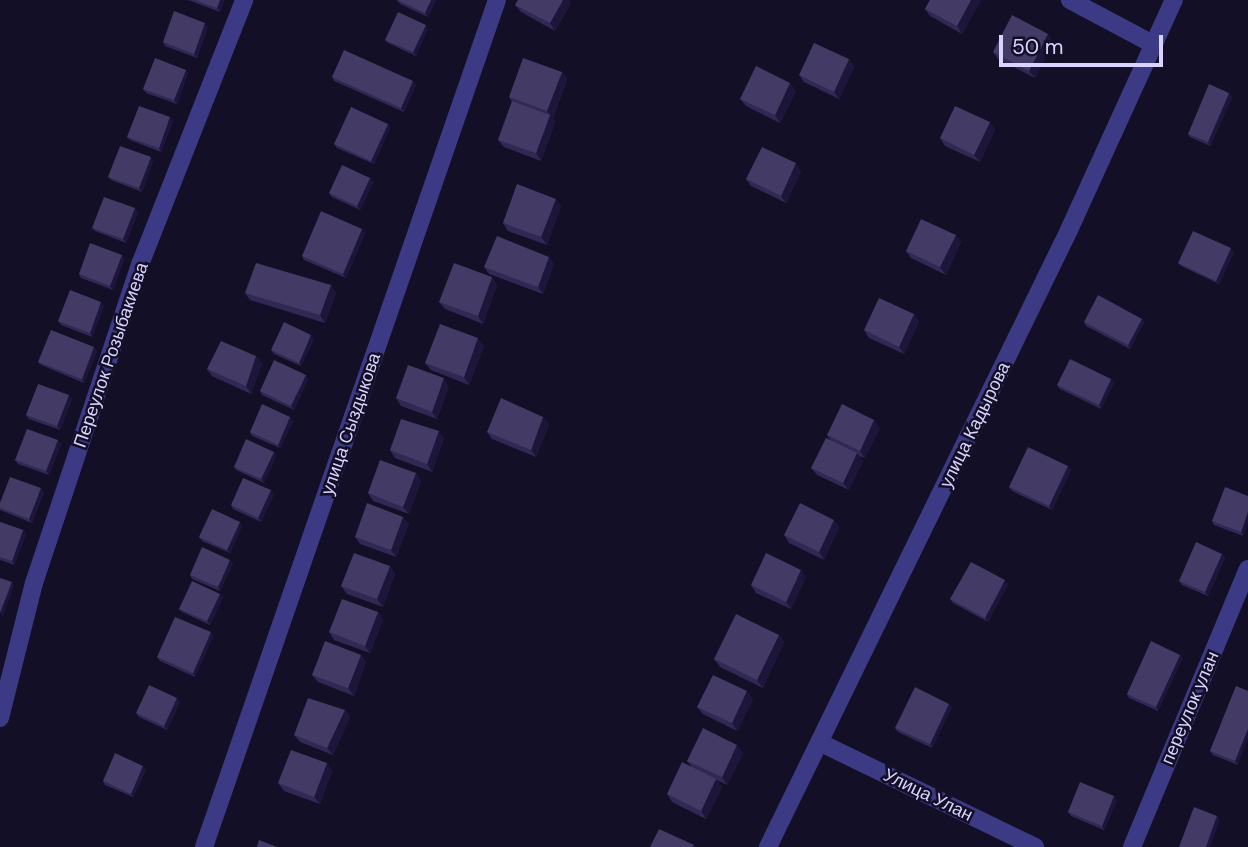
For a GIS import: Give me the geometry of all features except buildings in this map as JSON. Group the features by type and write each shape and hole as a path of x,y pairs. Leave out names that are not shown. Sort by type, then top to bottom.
{"street":[{"name":"Переулок Розыбакиева","path":"0,718 34,583 141,262 244,0"},
{"name":"улица Сыздыкова","path":"204,847 498,0"},
{"path":"1070,0 1151,43"},
{"name":"улица Кадырова","path":"768,847 1069,230 1151,43 1174,0"},
{"name":"переулок улан","path":"1132,847 1248,569"},
{"name":"Улица Улан","path":"821,743 1035,847"}]}
